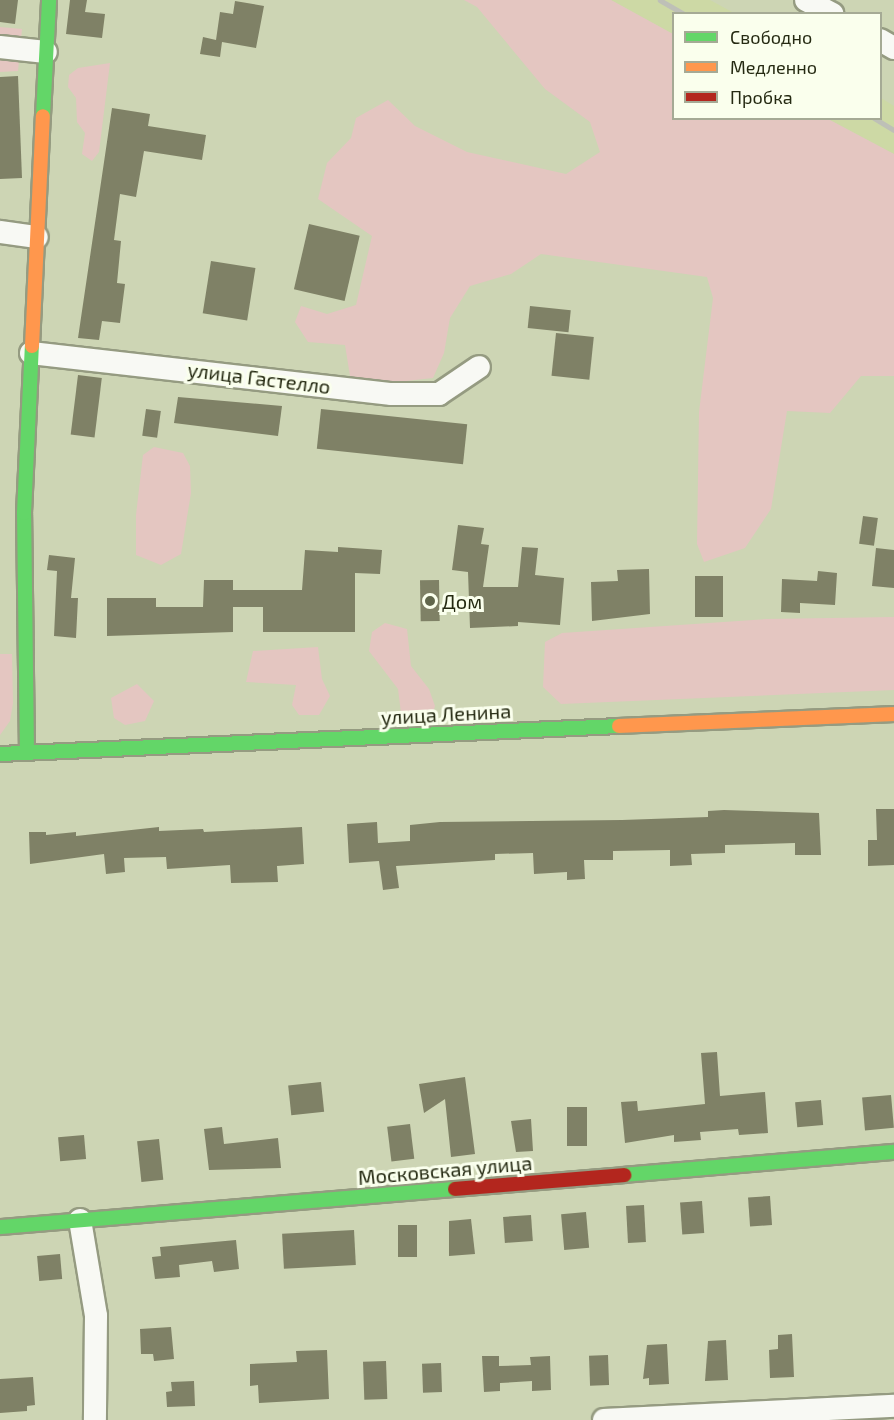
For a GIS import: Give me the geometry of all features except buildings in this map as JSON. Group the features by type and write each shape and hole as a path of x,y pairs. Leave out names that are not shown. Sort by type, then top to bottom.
{"street":[{"path":"27,753 24,513 49,0"},
{"path":"806,0 828,12"},
{"path":"0,48 46,52"},
{"path":"0,232 37,237"},
{"name":"улица Гастелло","path":"31,353 392,394 439,394 478,367"},
{"name":"улица Ленина","path":"0,754 894,714"},
{"name":"Московская улица","path":"0,1227 894,1152"},
{"path":"80,1220 96,1316 95,1420"},
{"path":"604,1420 894,1406"}],"shaded area":[{"path":"464,0 611,0 672,33 672,120 830,120 894,154 894,376 861,376 830,413 787,411 771,509 745,548 704,562 697,544 699,412 713,298 707,277 541,254 511,274 470,286 450,318 444,353 433,378 379,384 350,376 345,345 308,342 295,322 301,306 327,314 356,305 372,236 318,199 327,163 351,138 356,118 388,100 415,126 467,152 566,174 600,152 590,122 545,89 477,7"},
{"path":"611,0 710,0 732,12 672,12 672,33"},
{"path":"0,27 22,29 18,71 0,72"},
{"path":"110,63 99,152 92,161 82,154 85,133 77,122 76,98 68,87 69,75 78,68"},
{"path":"882,99 894,106 894,154 830,120 882,120"},
{"path":"154,447 183,453 190,466 191,493 181,554 161,565 136,555 136,515 143,455"},
{"path":"894,617 894,690 561,704 543,687 545,642 562,633 766,619"},
{"path":"385,623 407,629 411,666 429,689 435,706 430,721 413,723 401,713 398,689 369,651 372,632"},
{"path":"318,647 322,679 330,696 319,715 299,715 292,705 296,685 246,682 253,651"},
{"path":"0,654 12,654 13,703 10,721 0,735"},
{"path":"137,684 154,701 145,721 125,725 114,718 111,698"}],"railway":[{"path":"660,0 681,12"},
{"path":"877,120 894,130"}],"traffic: fast":[{"path":"43,116 49,0"},
{"path":"27,753 24,513 32,346"},
{"path":"0,754 619,726"},
{"path":"624,1175 894,1152"},
{"path":"0,1227 455,1189"}],"traffic: slow":[{"path":"32,346 43,116"},
{"path":"619,726 894,714"}],"traffic: jam":[{"path":"455,1189 624,1175"}],"place":[{"name":"Дом","path":"430,601"}]}
